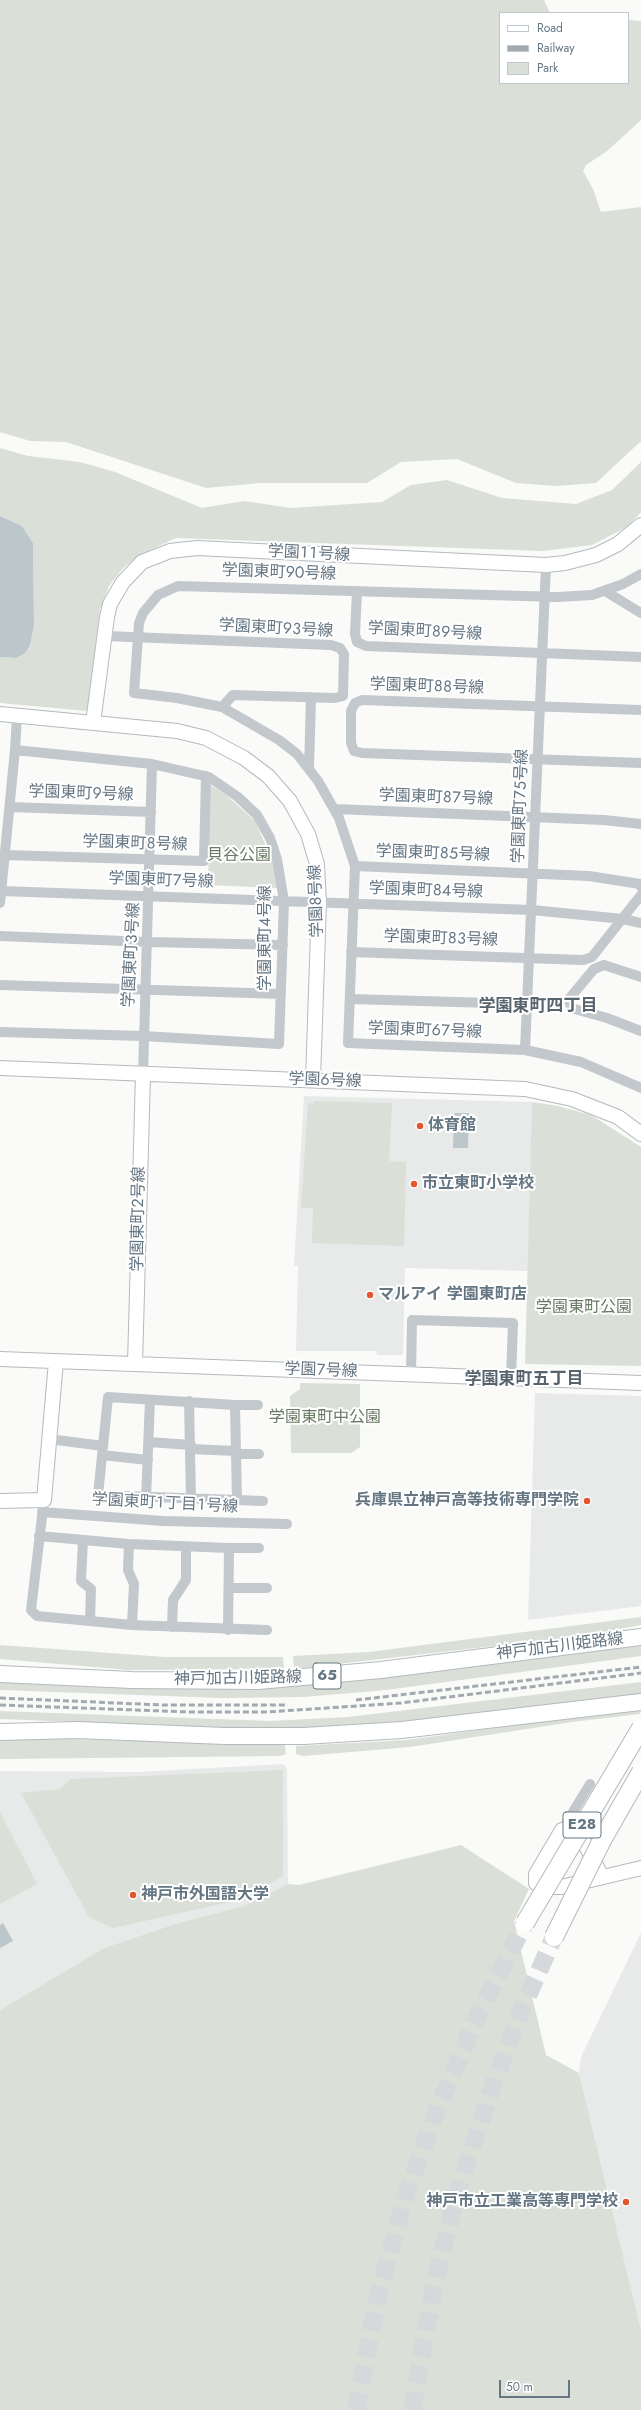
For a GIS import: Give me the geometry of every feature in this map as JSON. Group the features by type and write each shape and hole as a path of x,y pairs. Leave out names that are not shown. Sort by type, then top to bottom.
{"highway":[{"name":"E28","path":"525,1923 641,1728"},
{"name":"E28","path":"554,1937 602,1840 641,1772"}],"main road":[{"name":"神戸加古川姫路線","path":"4,1675 258,1681 381,1670 641,1636"},
{"path":"0,1732 77,1730 225,1736 354,1734 402,1730 641,1702"}],"street":[{"name":"学園１１号線","path":"94,723 106,636 107,617 110,604 123,582 142,562 170,551 197,548 546,564 565,563 596,555 618,544 641,525"},
{"name":"学園東町７５号線","path":"525,1050 534,873 535,816 546,564"},
{"name":"学園東町９０号線","path":"222,707 185,699 134,693 138,636 143,613 150,603 168,589 178,586 544,597 576,596 605,591 623,584 641,574"},
{"name":"学園東町８９号線","path":"357,591 355,634 357,642 366,646 542,653"},
{"path":"605,591 641,613"},
{"name":"学園東町９３号線","path":"106,636 138,636 331,645 340,648 344,654 343,696 335,698 232,695 222,707"},
{"path":"542,653 641,657"},
{"path":"310,769 311,697"},
{"name":"学園東町８８号線","path":"538,759 362,753 354,751 351,743 351,711 355,703 362,700 540,706"},
{"path":"540,706 641,710"},
{"path":"222,707 279,740 297,754 310,769 335,809 347,839 355,866"},
{"name":"学園８号線","path":"0,714 177,731 206,738 244,758 268,776 290,801 308,834 317,864 319,903 313,1080"},
{"path":"0,903 16,750 17,716"},
{"name":"学園東町４号線","path":"0,1032 143,1036 279,1044 284,901 277,859 270,838 257,815 238,796 206,776 152,764 16,750"},
{"path":"538,759 641,763"},
{"name":"学園東町３号線","path":"143,1075 143,1036 150,895 152,764"},
{"name":"学園東町８号線","path":"5,855 204,861 206,776"},
{"name":"学園東町９号線","path":"10,807 151,812"},
{"name":"学園東町８７号線","path":"335,809 535,816 604,820 641,824"},
{"name":"学園東町８５号線","path":"355,866 589,876 640,884 641,888"},
{"name":"学園東町６７号線","path":"355,866 348,1043 525,1050 581,1062 635,1084 641,1088"},
{"name":"学園東町７号線","path":"1,891 150,895 319,903"},
{"path":"623,919 641,895"},
{"name":"学園東町８４号線","path":"319,903 353,901 532,910 623,919 641,924"},
{"name":"学園東町８３号線","path":"351,952 583,960 592,957 623,919"},
{"path":"0,936 148,942 283,945"},
{"path":"641,977 604,965 594,969 569,998 571,1008 607,1018 641,1031"},
{"path":"0,985 281,994"},
{"path":"350,999 527,1004"},
{"name":"学園６号線","path":"0,1068 143,1075 313,1080 525,1089 572,1099 618,1117 641,1134"},
{"name":"学園東町２号線","path":"135,1364 143,1075"},
{"path":"410,1374 412,1320 513,1323 511,1378"},
{"name":"学園７号線","path":"0,1359 641,1383"},
{"path":"56,1362 43,1506 31,1610 37,1616 132,1625 228,1630 267,1630"},
{"path":"258,1405 235,1405 108,1397 98,1495 191,1500 263,1501"},
{"path":"146,1498 150,1400"},
{"path":"189,1402 191,1500"},
{"path":"235,1405 237,1500"},
{"path":"49,1439 148,1460"},
{"path":"149,1442 259,1454"},
{"path":"0,1501 43,1506"},
{"name":"学園東町１丁目１号線","path":"43,1506 163,1521 287,1524"},
{"path":"39,1536 129,1544 186,1547 259,1548"},
{"path":"83,1540 81,1581 90,1589 90,1621"},
{"path":"129,1544 128,1570 134,1584 132,1625"},
{"path":"172,1627 173,1600 186,1580 186,1547"},
{"path":"228,1630 230,1588 229,1548"},
{"path":"230,1588 268,1588"},
{"path":"0,1727 77,1730"},
{"path":"590,1784 536,1874 536,1883 544,1887 561,1887 641,1868"},
{"path":"562,1830 584,1842 602,1877"}],"shaded area":[{"path":"0,516 22,526 33,543 34,626 30,645 25,653 16,658 0,657"},
{"name":"市立東町小学校","path":"304,1096 532,1102 528,1271 405,1268 403,1355 377,1355 376,1351 296,1351 298,1266 294,1266"},
{"path":"454,1113 469,1113 468,1148 453,1148"},
{"name":"兵庫県立神戸高等技術専門学院","path":"535,1393 641,1396 641,1606 528,1620"},
{"name":"神戸市外国語大学","path":"283,1764 287,1769 288,1884 244,1906 178,1923 104,1948 0,2010 0,1771 137,1772"},
{"path":"3,1923 13,1941 0,1948 0,1925"},
{"name":"神戸市立工業高等専門学校","path":"641,1933 641,2330 579,2073 581,2057"}],"green space":[{"path":"0,0 544,0 550,12 499,12 499,84 629,84 629,20 641,21 641,120 607,151 586,165 583,171 593,189 601,212 641,207 641,441 596,483 556,486 516,483 457,459 401,462 367,483 260,483 206,488 66,442 30,441 0,432"},
{"path":"0,448 28,456 80,462 115,472 202,508 244,501 291,508 382,502 411,485 447,480 502,498 576,504 612,490 641,462 641,512 627,527 592,545 543,551 176,538 141,554 123,568 109,586 100,609 87,711 0,703 0,657 16,658 30,645 34,626 33,543 22,526 0,516"},
{"name":"貝谷公園","path":"210,785 225,794 255,821 273,862 278,888 208,885"},
{"path":"314,1101 392,1103 389,1161 406,1162 404,1246 312,1243 313,1208 301,1208 308,1103 314,1104"},
{"name":"学園東町公園","path":"532,1102 558,1106 591,1115 641,1147 641,1366 525,1364"},
{"name":"学園東町中公園","path":"300,1383 360,1384 360,1447 351,1453 291,1453 290,1396 300,1389"},
{"path":"641,1617 641,1625 581,1636 294,1669 293,1656 369,1652"},
{"path":"0,1645 165,1657 283,1657 284,1669 129,1670 0,1659"},
{"path":"641,1645 641,1656 386,1690 304,1697 221,1698 0,1690 0,1680 221,1688"},
{"path":"641,1682 641,1695 396,1724 333,1728 265,1729 0,1719 0,1711 270,1721 348,1717"},
{"path":"641,1708 640,1714 572,1722 410,1747 303,1756 296,1754 296,1746 407,1740"},
{"path":"0,1737 285,1745 286,1754 280,1756 0,1759"},
{"name":"神戸市外国語大学","path":"283,1770 283,1876 243,1899 113,1928 89,1917 21,1793 60,1789 71,1779"},
{"path":"0,1812 37,1884 0,1904"},
{"path":"461,1845 529,1889 514,1921 546,2055 579,2073 641,2330 641,2410 0,2410 0,2010 104,1948 178,1923 244,1906 288,1884 299,1885"}],"tunnel":[{"path":"356,2410 378,2296 405,2198 439,2105 478,2015 525,1923"},
{"path":"412,2410 434,2286 456,2196 490,2094 522,2009 554,1937"}],"railway":[{"path":"356,1700 641,1667"},
{"path":"0,1705 190,1712 267,1712 401,1703 641,1673"},
{"path":"0,1698 163,1705 288,1705"}],"place":[{"name":"体育館","path":"420,1126"},
{"name":"市立東町小学校","path":"414,1184"},
{"name":"マルアイ 学園東町店","path":"370,1295"},
{"name":"兵庫県立神戸高等技術専門学院","path":"587,1501"},
{"name":"神戸市外国語大学","path":"133,1895"},
{"name":"神戸市立工業高等専門学校","path":"626,2202"}],"district":[{"name":"学園東町四丁目","path":"538,1007"},
{"name":"学園東町五丁目","path":"524,1380"}]}
